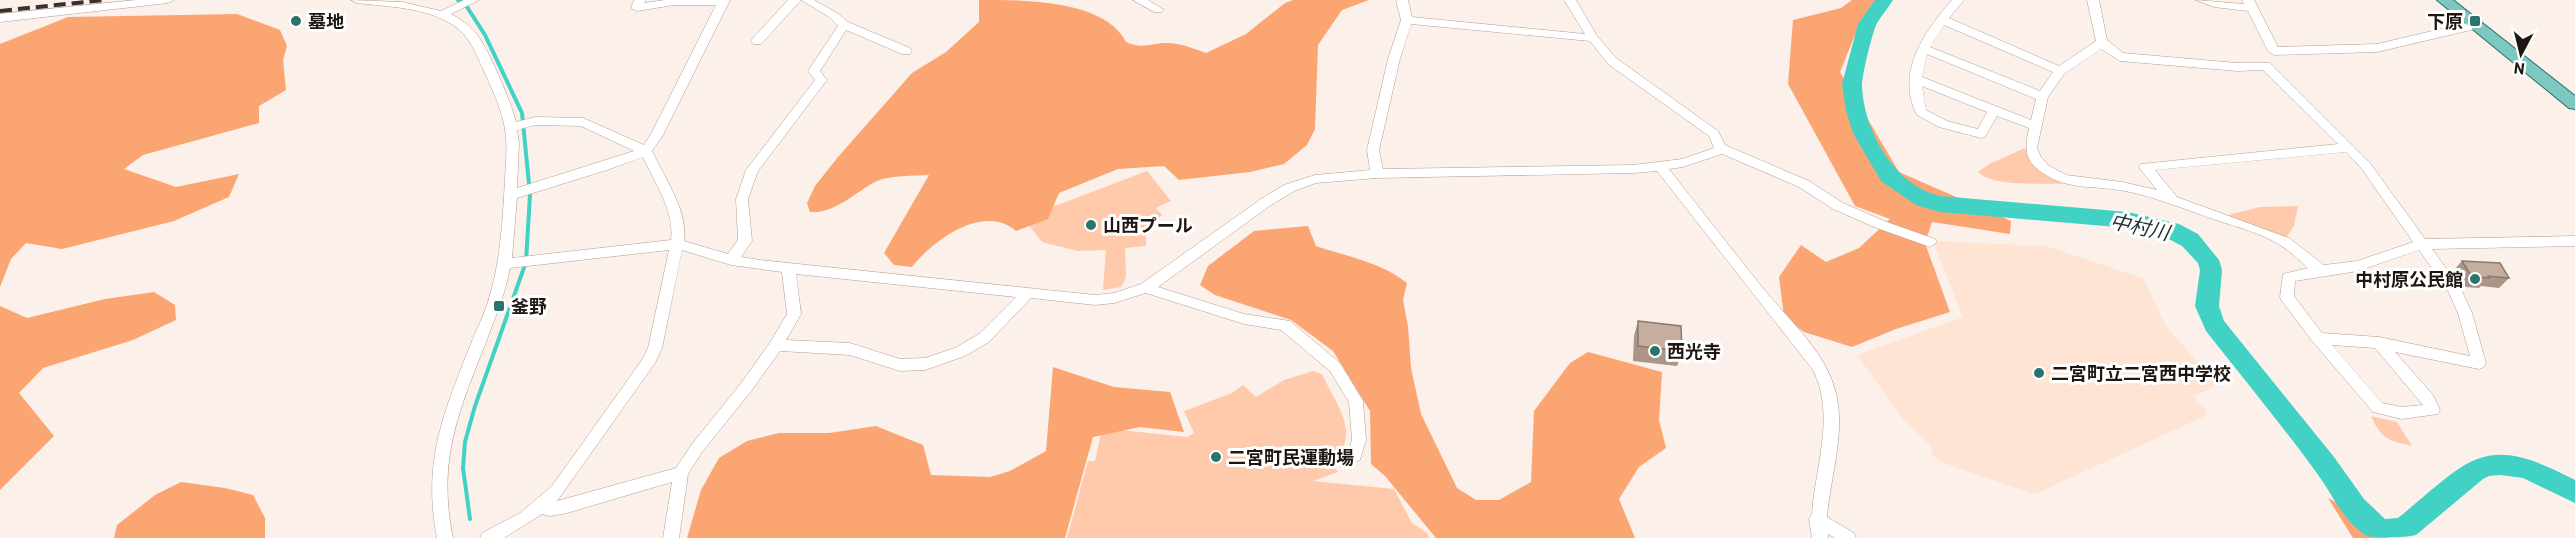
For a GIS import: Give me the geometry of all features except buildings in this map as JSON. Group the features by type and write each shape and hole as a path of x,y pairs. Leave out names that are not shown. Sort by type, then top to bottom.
{"main road":[{"path":"2444,0 2575,104"}],"street":[{"path":"0,18 168,0"},
{"path":"357,0 443,14 471,34 508,110 520,125 509,263 453,408 440,452 439,496 446,538"},
{"path":"513,194 646,151 657,135 724,1 674,2 637,9 640,0"},
{"path":"757,40 795,0"},
{"path":"806,0 833,15 844,25 906,51"},
{"path":"1139,0 1158,10"},
{"path":"1377,174 1373,150 1394,59 1407,20 1406,7 1402,0"},
{"path":"1570,0 1593,38 1612,61 1627,74 1714,134 1719,148 1804,184 1839,206 1930,242"},
{"path":"1959,0 1941,20 1923,48 1914,78 1915,94 1921,112 1943,124 1981,134 1994,110"},
{"path":"2093,0 2101,43 2108,51 2120,57 2237,67 2265,66 2349,147 2454,289 2465,313 2479,363 2379,342 2318,338"},
{"path":"2202,0 2214,4 2250,4 2274,51"},
{"path":"443,14 472,1"},
{"path":"1407,20 1467,28 1593,38"},
{"path":"1941,20 2060,71"},
{"path":"731,260 745,241 742,199 752,170 821,80 814,71 844,25"},
{"path":"2274,51 2377,48 2475,25"},
{"path":"2101,43 2060,71 2042,97 2031,148 2035,159 2044,168 2062,179 2080,183 2122,186 2256,229 2284,241 2322,271"},
{"path":"1923,48 2042,97"},
{"path":"2265,66 2274,51"},
{"path":"1914,78 2037,127"},
{"path":"488,538 515,526 541,507 557,491 648,363 655,348 679,229 676,215 646,151 583,122 520,125"},
{"path":"2173,201 2145,167 2349,147"},
{"path":"509,263 677,244 731,260 789,268 1095,300 1114,298 1146,288 1266,202 1289,189 1315,179 1377,174 1661,166 1709,156 1719,148"},
{"path":"1661,166 1778,317 1815,360 1824,379 1831,411 1817,519 1820,538"},
{"path":"2379,342 2428,399 2433,410 2402,413 2378,408 2318,338 2287,297 2288,278 2358,266 2421,244 2575,241"},
{"path":"671,538 681,473 697,448 747,387 777,345 794,314 789,268"},
{"path":"1146,288 1244,319 1285,325 1299,336 1335,367 1356,401 1359,440 1355,456"},
{"path":"777,345 850,349 900,365 925,364 960,352 984,338 1028,293"},
{"path":"541,507 550,509 567,506 681,473"},
{"path":"1817,519 1848,538"}],"shaded area":[{"path":"979,0 1062,5 1083,10 1101,18 1116,28 1126,42 1131,44 1141,46 1175,43 1206,53 1246,34 1285,3 1293,0 1369,0 1342,10 1318,45 1315,129 1307,145 1284,164 1250,172 1179,180 1164,166 1118,169 1059,193 1048,219 1016,231 1003,223 989,221 975,223 946,236 912,267 894,265 884,253 929,175 877,181 837,206 819,212 810,212 807,203 815,186 838,157 912,73 946,52 979,22"},
{"path":"1852,0 1881,0 1861,20 1840,72 1899,172 2011,221 2010,234 1932,222 1925,243 1950,312 1896,329 1852,347 1804,332 1784,317 1779,277 1801,245 1826,262 1859,248 1890,219 1855,206 1788,84 1793,20 1841,8"},
{"path":"237,14 280,30 287,46 283,60 286,90 259,106 259,123 143,155 124,169 176,187 239,174 229,197 174,221 62,249 26,243 11,259 0,287 0,44 68,17"},
{"path":"2025,148 2040,170 2064,184 2006,182 1985,177 1978,172 1989,164"},
{"name":"山西プール","path":"1147,171 1171,201 1156,208 1162,215 1146,233 1146,246 1125,248 1126,277 1121,287 1103,290 1106,250 1078,251 1042,242 1023,218"},
{"path":"2298,206 2294,226 2285,239 2228,215 2260,207"},
{"path":"1308,226 1316,246 1375,265 1407,283 1403,300 1408,326 1411,368 1421,414 1457,488 1476,500 1499,500 1531,482 1534,411 1570,363 1588,352 1662,372 1659,420 1666,448 1639,467 1619,499 1635,538 1436,538 1385,476 1371,464 1370,411 1333,351 1291,320 1215,295 1200,285 1208,266 1254,231"},
{"name":"二宮町立二宮西中学校","path":"1933,241 2047,246 2143,278 2166,326 2217,385 2193,397 2207,411 2205,416 2035,494 1943,463 1932,454 1931,446 1906,423 1857,355 1963,317"},
{"path":"154,292 175,305 176,320 133,340 43,368 19,393 54,436 0,490 0,306 27,318 105,299"},
{"path":"1053,367 1114,387 1170,392 1184,432 1140,427 1093,437 1065,538 687,538 701,490 719,458 747,441 779,433 829,433 876,426 923,445 931,475 990,477 1010,471 1046,451"},
{"name":"二宮町民運動場","path":"1313,371 1322,374 1340,409 1346,430 1341,452 1332,463 1338,472 1313,481 1394,489 1412,523 1427,533 1429,538 1067,538 1088,461 1095,461 1102,428 1187,437 1194,433 1184,411 1232,393 1243,385 1256,397 1284,380"},
{"path":"2371,416 2397,422 2412,446 2387,438 2378,430"},
{"path":"181,482 225,488 253,495 265,518 265,538 114,538 117,525 155,495"},
{"path":"2328,498 2355,513 2388,538 2353,538"}],"waterway":[{"path":"458,0 467,7 485,35 522,113 530,194 526,262 475,406 465,442 463,468 470,519"},
{"name":"中村川","path":"1884,0 1867,24 1852,84 1856,111 1863,133 1888,176 1924,200 1940,204 2128,220 2171,230 2190,240 2208,260 2211,270 2207,306 2214,325 2284,411 2361,515 2377,528 2388,531 2407,527 2474,471 2487,466 2500,464 2526,468 2575,492"}],"railway":[{"path":"0,11 104,0"}],"place":[{"name":"墓地","path":"296,21"},
{"name":"下原","path":"2475,21"},
{"name":"山西プール","path":"1091,225"},
{"name":"中村原公民館","path":"2475,279"},
{"name":"釜野","path":"499,306"},
{"name":"西光寺","path":"1655,351"},
{"name":"二宮町立二宮西中学校","path":"2039,373"},
{"name":"二宮町民運動場","path":"1216,457"}]}
